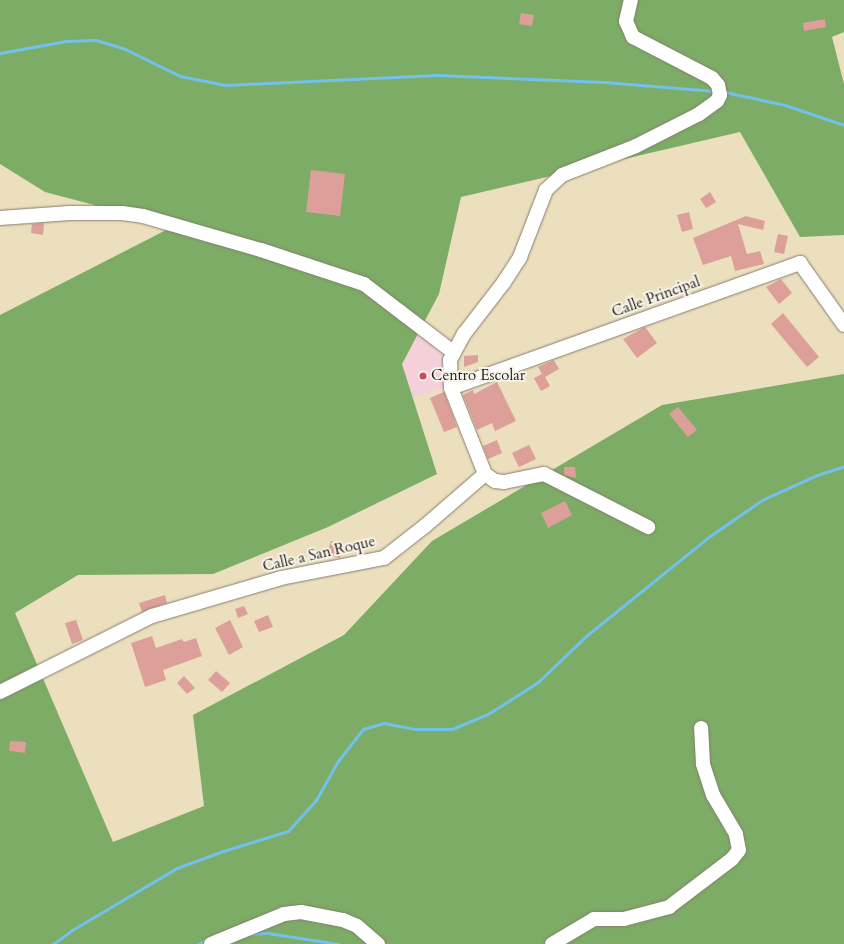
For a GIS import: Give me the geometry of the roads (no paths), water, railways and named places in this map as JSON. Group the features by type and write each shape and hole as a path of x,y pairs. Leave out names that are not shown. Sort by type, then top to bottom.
{"street":[{"path":"631,0 626,21 633,37 712,78 718,85 720,95 717,101 699,114 636,146 575,169 549,185 520,257 453,352 449,372 451,388 484,474 495,480 509,482 544,474 617,513 648,527"},
{"path":"0,218 70,213 122,213 143,216 261,250 364,284 453,352"},
{"name":"Calle Principal","path":"451,388 800,263 844,325"},
{"name":"Calle a San Roque","path":"0,692 152,616 281,578 384,558 425,526 484,474"},
{"path":"552,944 594,919 624,919 668,907 732,859 739,850 736,834 713,795 703,764 701,728"},
{"path":"211,944 284,914 301,912 343,920 357,926 378,944"}],"waterway":[{"path":"0,53 66,41 96,40 125,49 180,76 225,85 437,75 604,82 715,91"},
{"path":"725,92 785,105 844,125"},
{"path":"53,944 72,930 177,868 223,851 288,831 316,800 338,761 363,729 384,723 415,729 452,729 488,714 538,682 586,636 710,536 762,500 817,475 844,466"},
{"path":"251,934 268,933 338,944"},
{"path":"198,944 210,938"}],"place":[{"name":"Centro Escolar","path":"423,376"}]}
